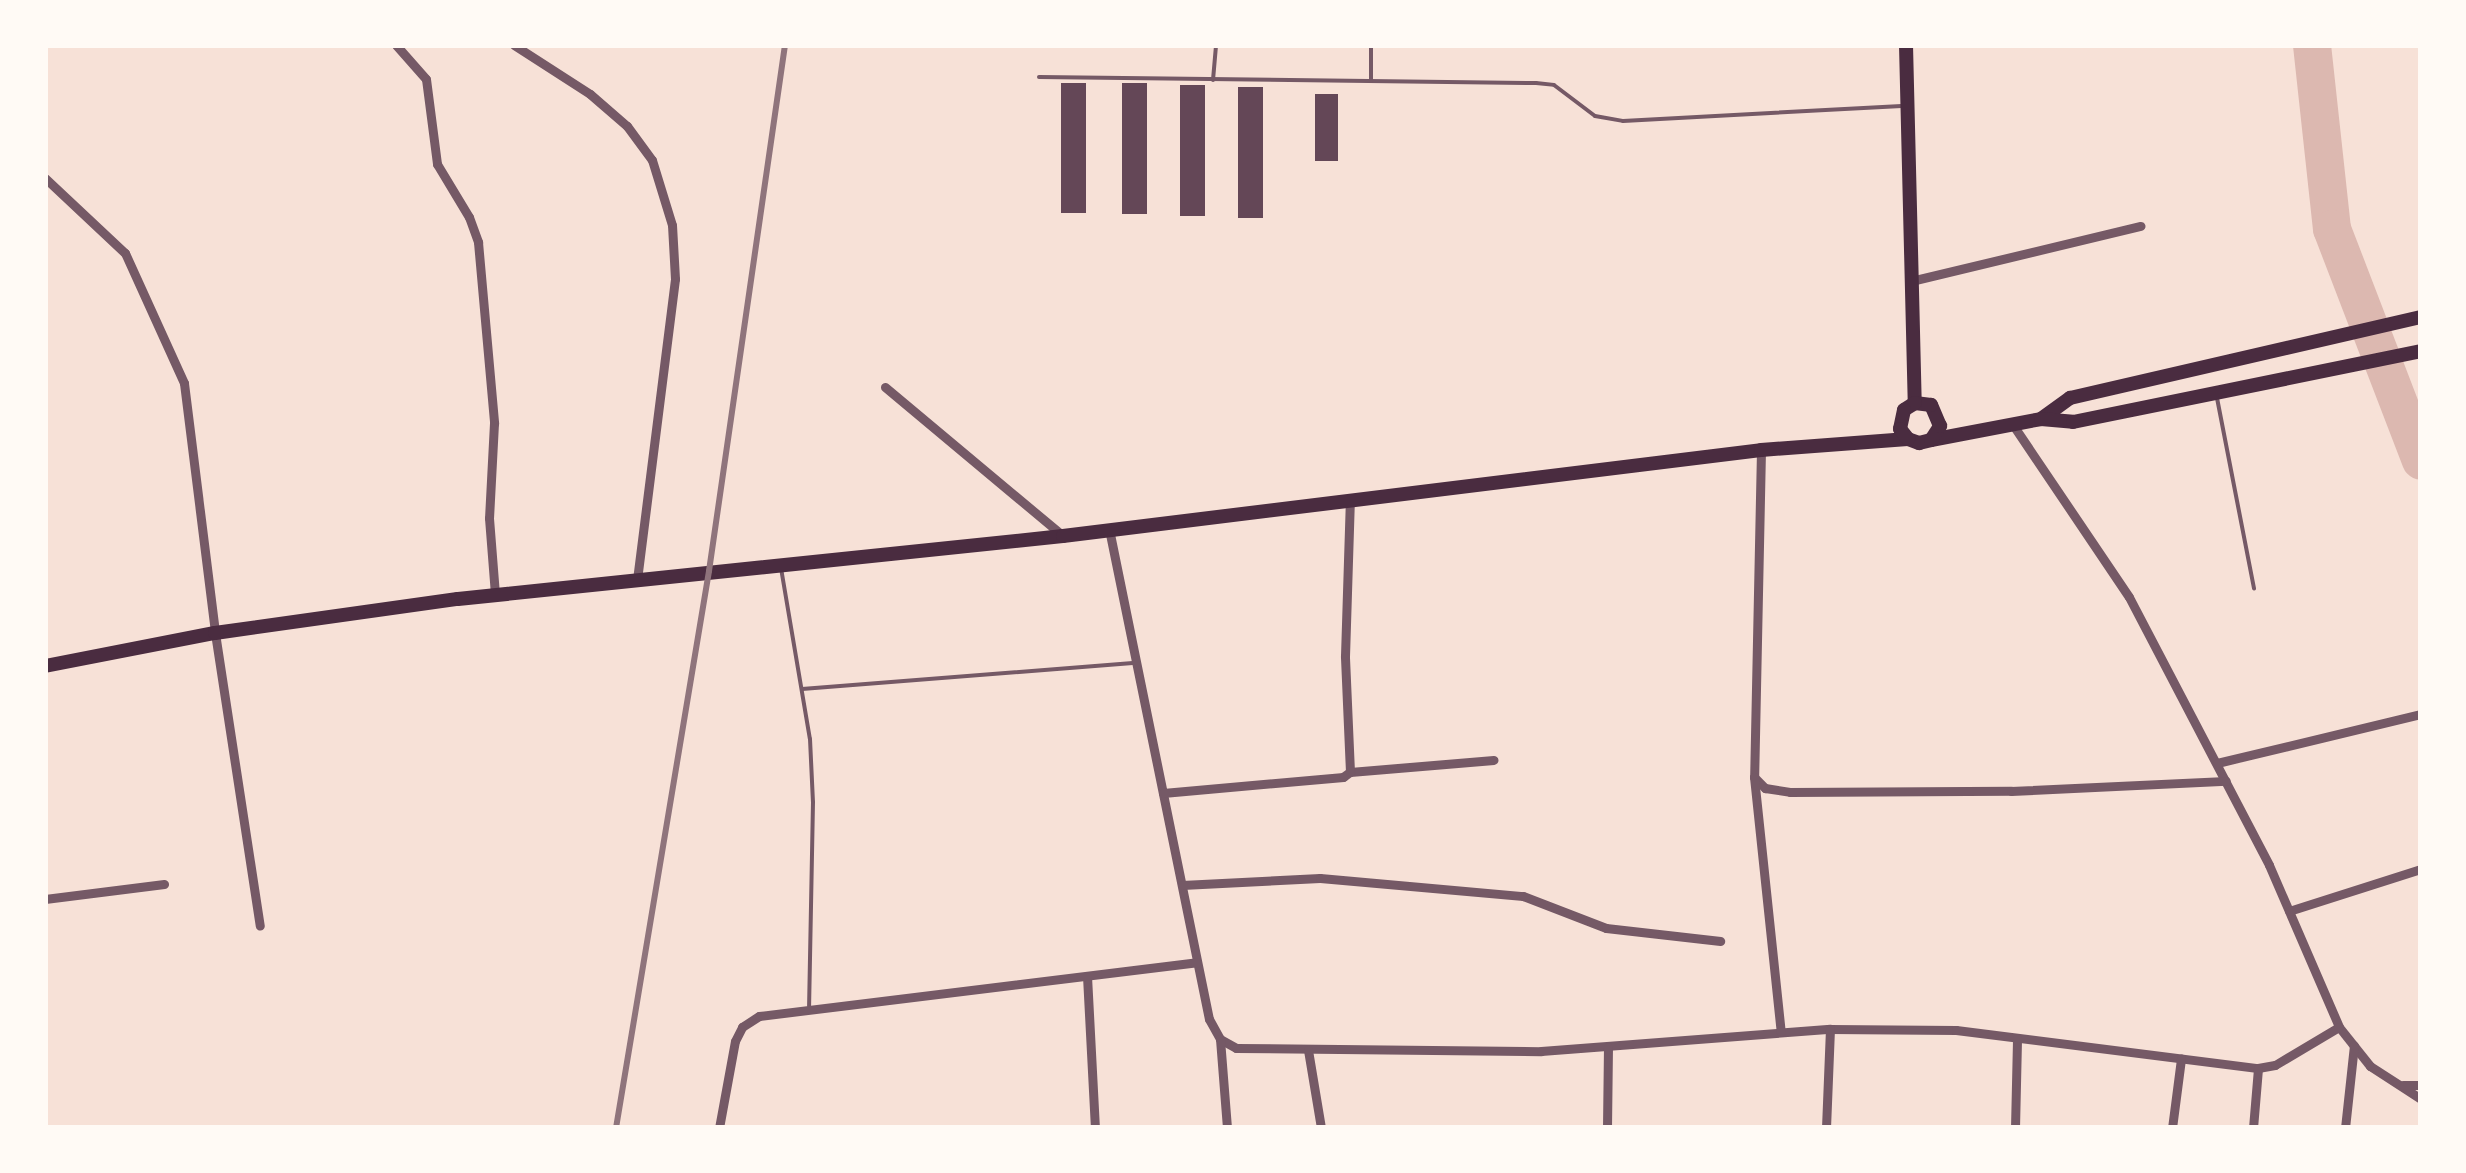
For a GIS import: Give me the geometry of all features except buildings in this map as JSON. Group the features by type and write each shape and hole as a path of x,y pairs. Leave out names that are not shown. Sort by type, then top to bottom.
{"main road":[{"path":"1906,45 1915,403"},
{"path":"2041,419 2070,398 2421,317"},
{"path":"45,666 214,632 495,596 1063,536 1760,450 1930,440 2041,419 2073,422 2421,351"},
{"path":"1908,439 1900,422 1904,410 1915,403 1931,405 1940,418 1930,440"}],"street":[{"path":"396,45 426,79 437,164 469,217 478,242 494,423 490,518 495,596"},
{"path":"520,47 590,94 627,126 652,160 672,225 675,279 637,579"},
{"path":"45,178 125,253 181,374 214,632 260,926"},
{"path":"1911,281 2140,226"},
{"path":"885,386 1063,536"},
{"path":"2013,424 2128,597 2226,781 2339,1026 2370,1066 2421,1100"},
{"path":"1760,450 1754,777 1781,1032"},
{"path":"1350,498 1345,656 1350,772"},
{"path":"1109,530 1209,1019 1220,1039 1227,1128"},
{"path":"2217,763 2421,714"},
{"path":"1163,793 1494,760"},
{"path":"1754,777 1764,788 1790,792 2110,789 2226,781"},
{"path":"2289,911 2421,869"},
{"path":"1182,885 1320,878 1504,894 1532,899 1618,931 1720,942"},
{"path":"45,898 164,884"},
{"path":"720,1128 742,1027 758,1016 1198,962"},
{"path":"1087,976 1096,1128"},
{"path":"1220,1039 1249,1050 1608,1048 1830,1029 1956,1030 2258,1068 2275,1065 2339,1026"},
{"path":"1826,1128 1830,1029"},
{"path":"2014,1128 2018,1038"},
{"path":"2344,1128 2354,1045"},
{"path":"1607,1128 1608,1048"},
{"path":"1308,1050 1321,1128"},
{"path":"2172,1128 2181,1058"},
{"path":"2254,1128 2258,1068"},
{"path":"2400,1085 2421,1084"}],"lane":[{"path":"1213,80 1216,45"},
{"path":"1370,81 1371,45"},
{"path":"1039,77 1554,85 1595,116 1623,121 1907,105"},
{"path":"2216,393 2254,588"},
{"path":"780,563 802,689 813,802 808,1010"},
{"path":"802,689 1136,663"}],"waterway":[{"path":"2312,45 2332,229 2421,461"}],"railway":[{"path":"616,1128 709,571 785,45"}]}
